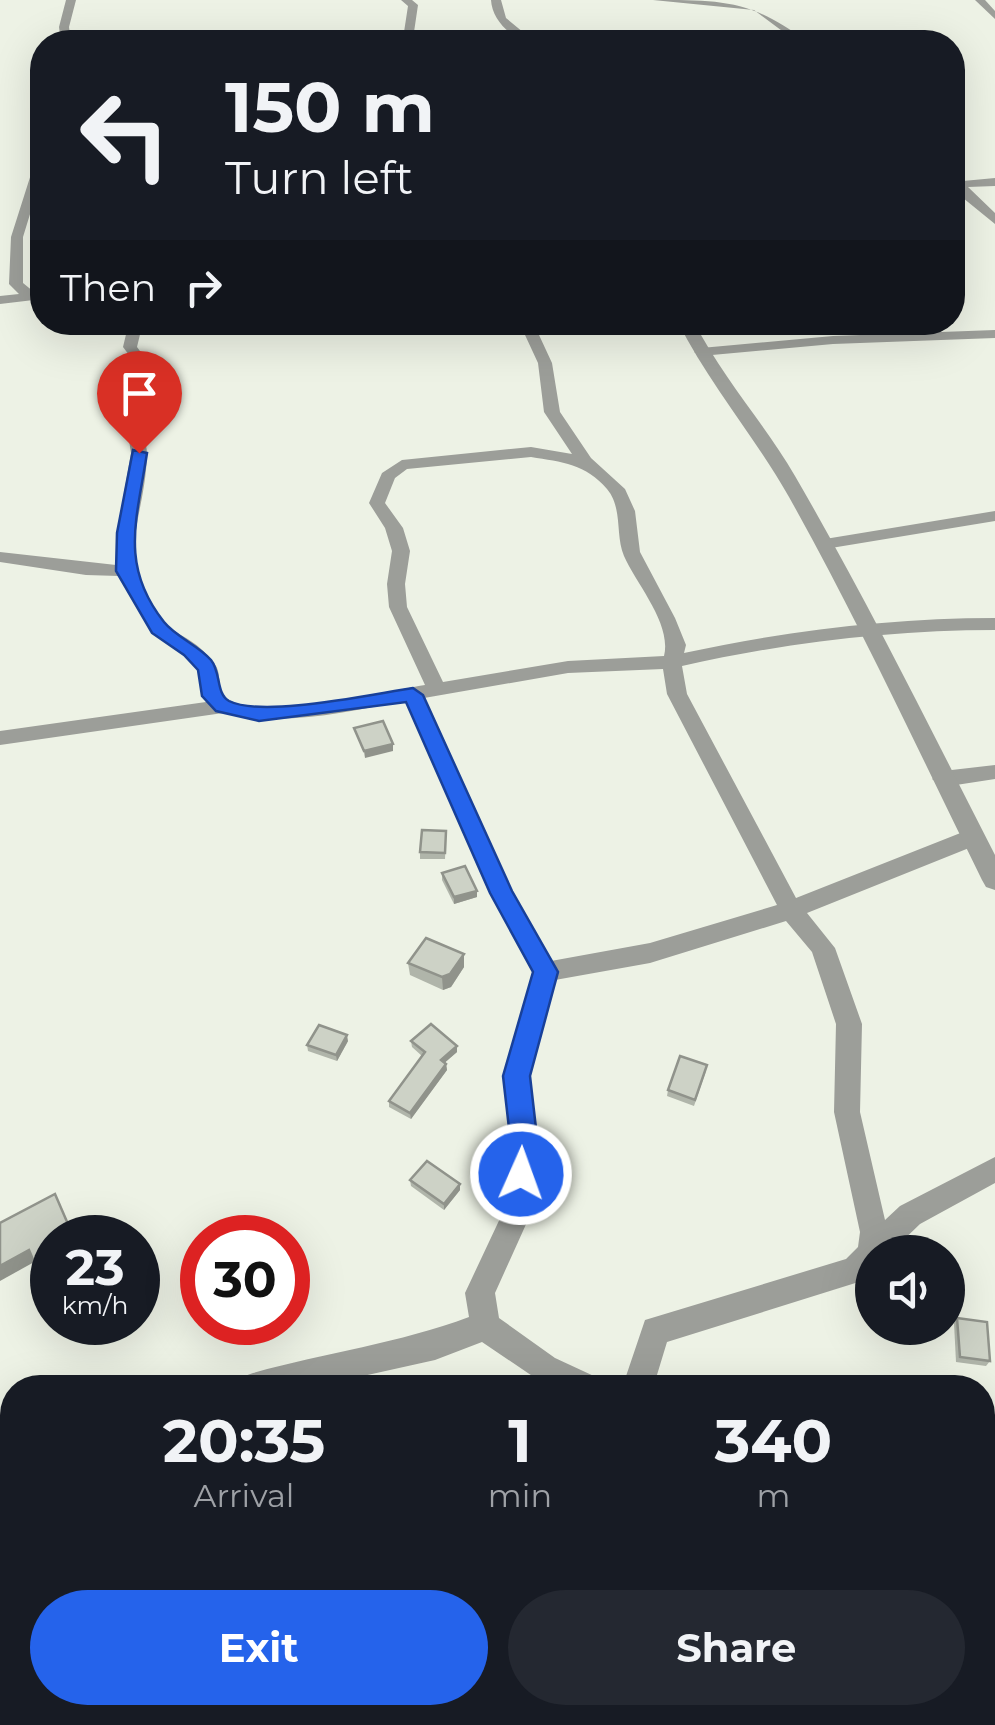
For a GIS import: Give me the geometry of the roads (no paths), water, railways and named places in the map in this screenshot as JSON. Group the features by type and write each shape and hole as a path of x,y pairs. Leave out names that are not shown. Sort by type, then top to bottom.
{"street":[{"path":"67,30 71,0"},
{"path":"406,0 413,5 408,30"},
{"path":"496,0 495,8 513,30"},
{"path":"658,0 761,5 789,30"},
{"path":"980,0 995,16"},
{"path":"965,184 995,182"},
{"path":"965,193 995,220"},
{"path":"30,195 16,237 16,284 30,292"},
{"path":"0,300 30,297"},
{"path":"701,352 833,340 995,334"},
{"path":"133,335 130,347 145,367 146,385 134,420 139,453 126,533 126,571 158,628 191,650 208,669 212,696 223,706"},
{"path":"532,335 545,363 552,412 584,461 616,489 626,512 631,552 676,645 672,662 677,694 791,910 823,948 849,1024 846,1112 874,1235"},
{"path":"692,335 771,450 874,632 971,838 995,880"},
{"path":"558,1375 484,1326 480,1293 518,1212 524,1137 516,1076 546,972 502,893 425,693 398,607 396,584 401,551 394,528 377,504 388,476 402,465 531,452 584,461"},
{"path":"825,544 995,516"},
{"path":"0,557 86,570 126,571"},
{"path":"0,738 223,706 259,714 318,710 568,667 672,662 748,645 995,624"},
{"path":"943,778 995,772"},
{"path":"546,972 650,953 791,910 971,838"},
{"path":"890,1235 910,1215 995,1169"},
{"path":"641,1375 656,1331 855,1270"},
{"path":"308,1375 434,1345 484,1326"}]}
